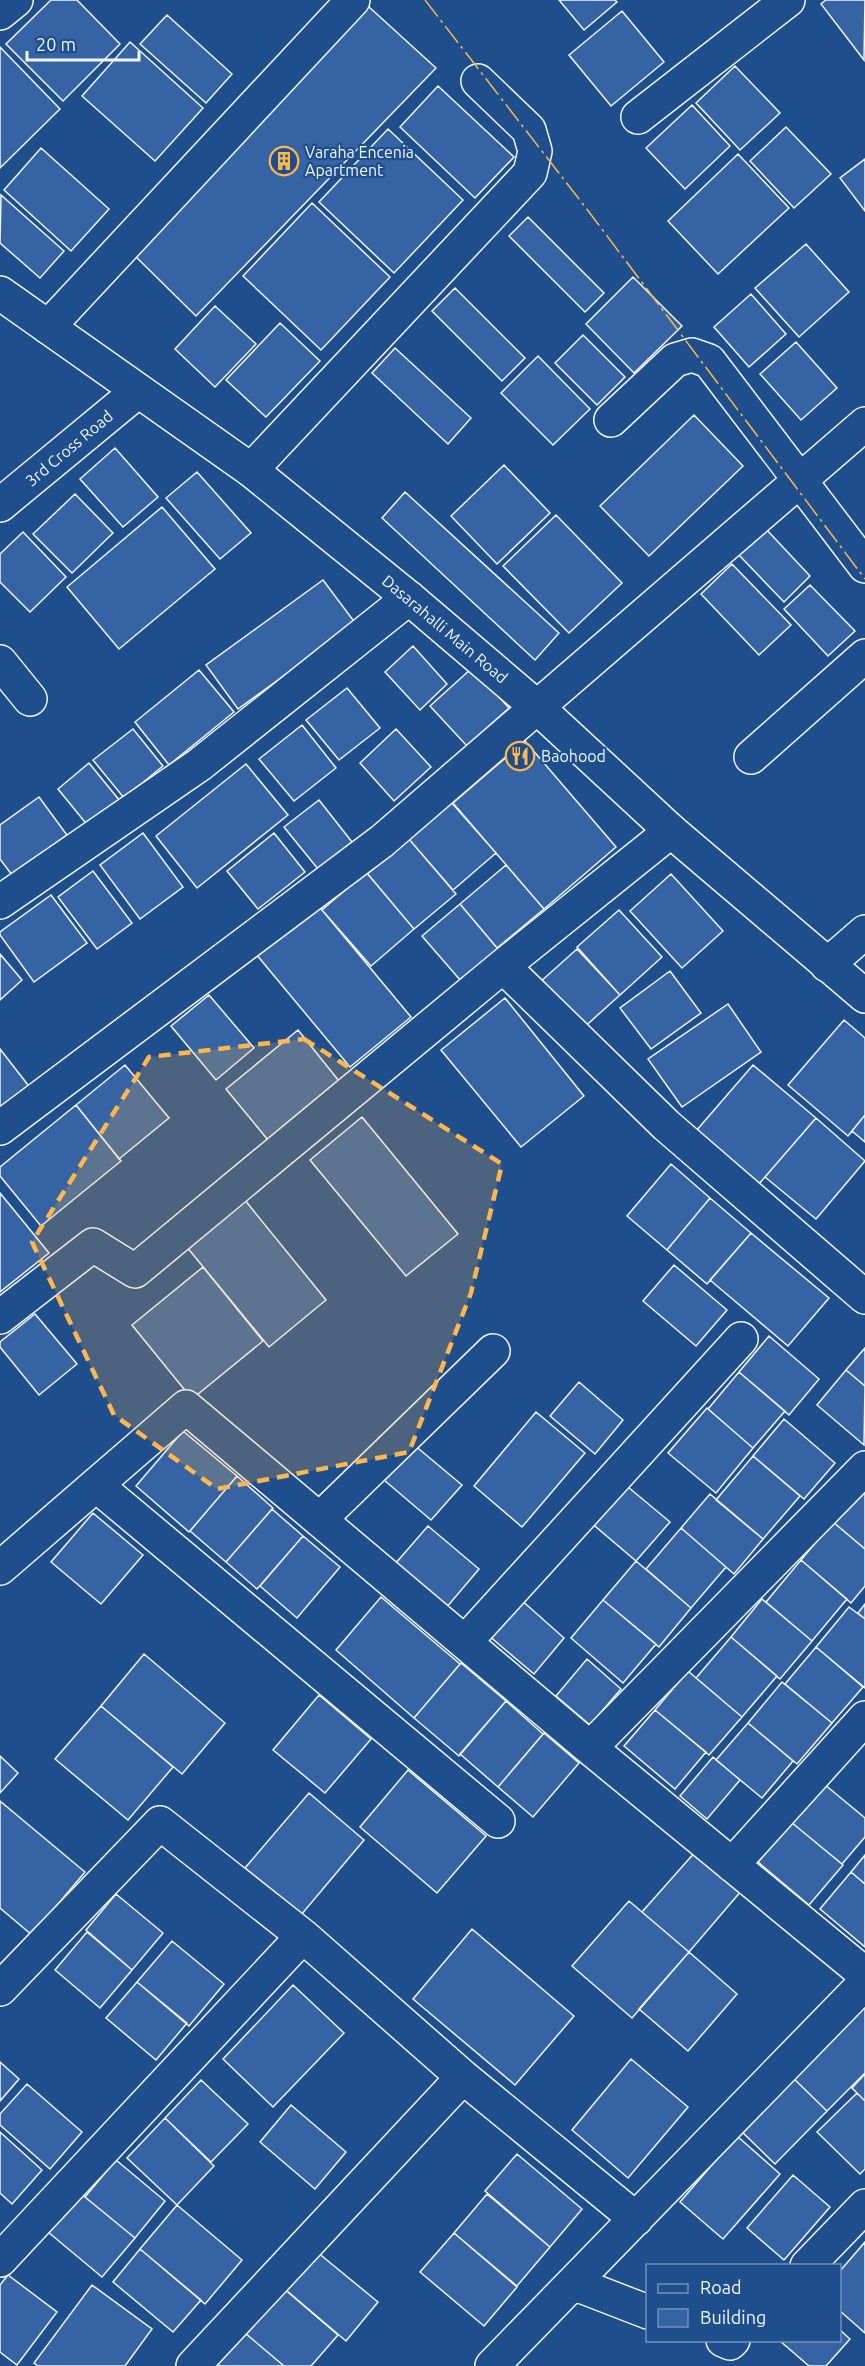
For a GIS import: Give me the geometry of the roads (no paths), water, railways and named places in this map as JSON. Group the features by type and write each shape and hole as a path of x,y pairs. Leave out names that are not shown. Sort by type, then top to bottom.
{"street":[{"path":"0,13 16,0"},
{"path":"48,327 353,0"},
{"path":"638,117 788,0"},
{"path":"251,470 530,173 535,151 529,130 478,81"},
{"name":"Dasarahalli Main Road","path":"0,293 251,470 409,598 537,706 671,831 865,996"},
{"path":"611,420 675,360 692,355 710,361 865,566"},
{"name":"3rd Cross Road","path":"0,505 138,391"},
{"path":"0,1128 382,841 865,424"},
{"path":"0,902 199,765 409,598"},
{"path":"752,757 865,656"},
{"path":"0,662 30,699"},
{"path":"0,1317 93,1245 135,1271 503,966 671,831"},
{"path":"827,965 865,932"},
{"path":"503,966 666,1125 865,1297"},
{"path":"465,1642 741,1339"},
{"path":"320,1519 493,1351"},
{"path":"0,1568 186,1407 590,1748 865,1974"},
{"path":"590,1748 865,1468"},
{"path":"96,1485 498,1821"},
{"path":"732,1865 865,1718"},
{"path":"0,1989 160,1823 303,1936 463,2077 636,2219"},
{"path":"0,2260 303,1936"},
{"path":"492,2366 865,1983"},
{"path":"193,2366 463,2077"},
{"path":"808,2264 865,2206"},
{"path":"573,2283 646,2311"}],"place":[{"name":"Varaha Encenia Apartment","path":"284,161"},
{"name":"Baohood","path":"520,756"}]}
